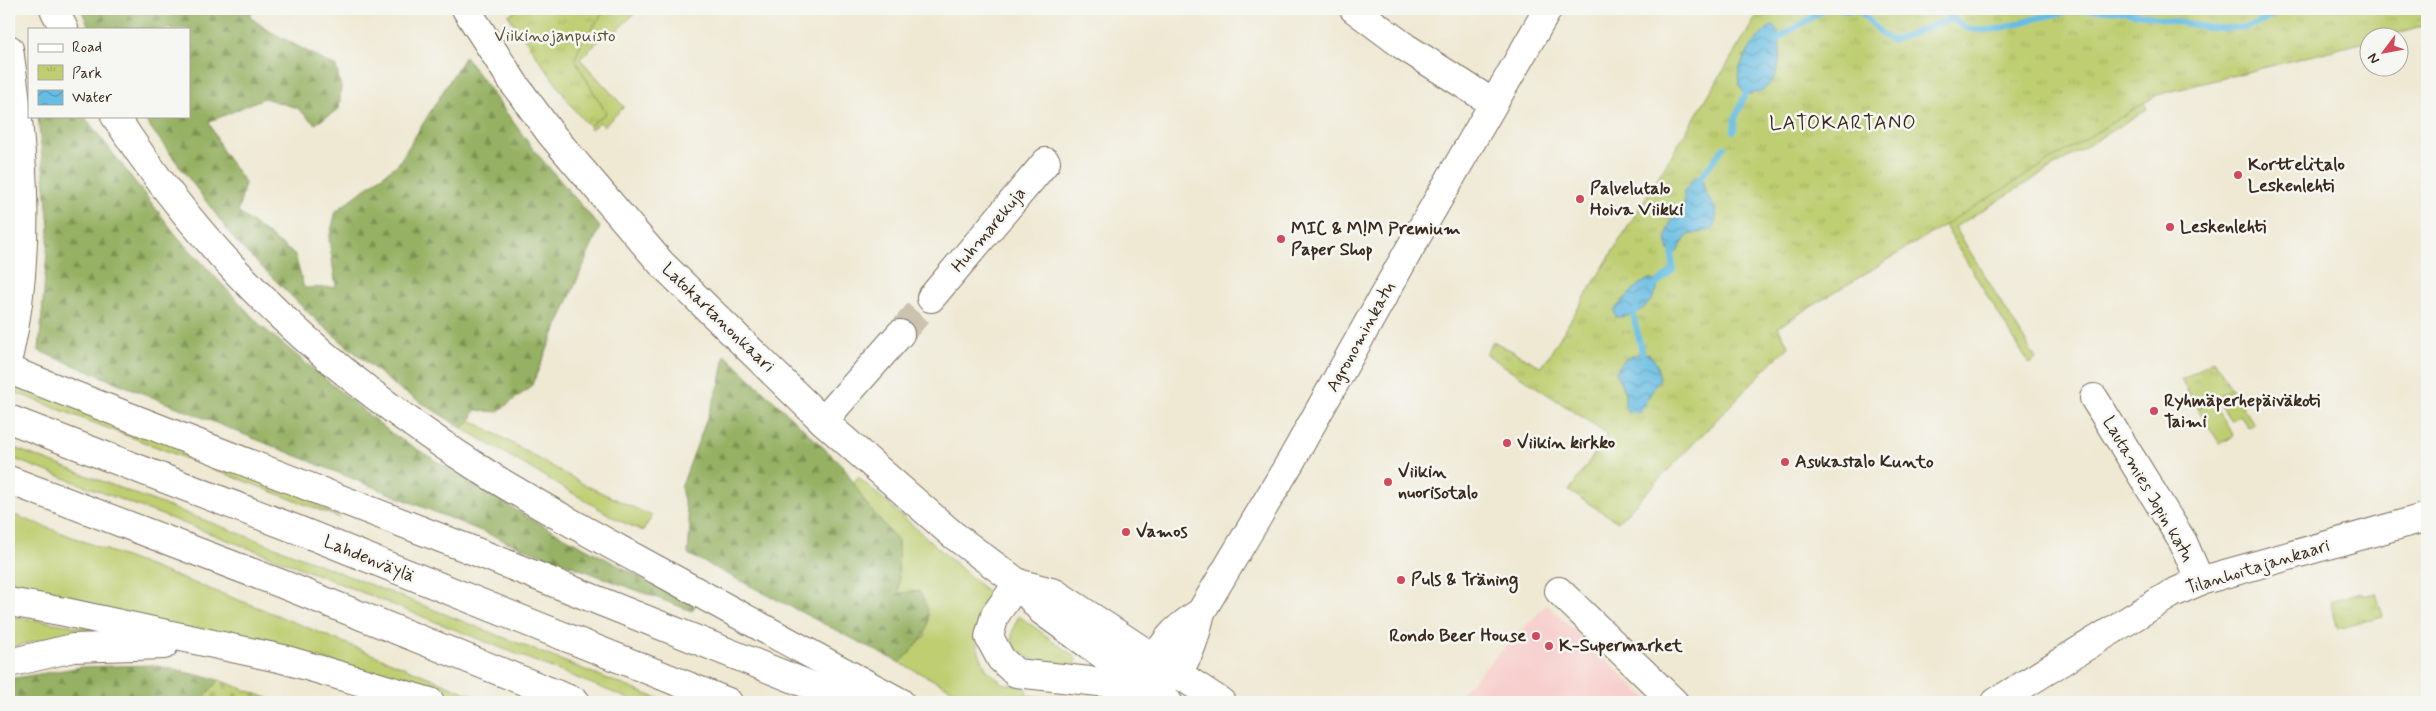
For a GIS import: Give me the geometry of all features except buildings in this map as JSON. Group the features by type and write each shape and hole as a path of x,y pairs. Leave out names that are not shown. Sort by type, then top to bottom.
{"main road":[{"path":"54,9 64,28"},
{"name":"Latokartanonkaari","path":"466,9 515,86 582,173 661,263 823,421 952,534 1018,583 1042,611 1159,695"},
{"path":"1354,9 1405,47 1493,103"},
{"name":"Agronominkatu","path":"1165,666 1195,638 1201,612 1295,455 1548,9"},
{"path":"9,49 17,104 24,179 23,252 11,344"},
{"path":"116,118 191,222 230,267 280,316 344,373 423,432 488,474 567,520 900,702"},
{"name":"Huhmarekuja","path":"932,298 1046,162"},
{"path":"823,421 900,334"},
{"path":"9,370 469,548 852,702"},
{"name":"Lautamies Jopin katu","path":"2094,398 2183,542 2200,581"},
{"name":"Lahdenväylä","path":"9,419 298,530 728,702"},
{"path":"9,480 282,584 576,702"},
{"name":"Tilanhoitajankaari","path":"1996,702 2171,594 2200,581 2427,518"},
{"path":"1018,583 995,615 989,637 1001,660 1016,673 1159,695 1165,666"},
{"name":"Latokartanonkaari","path":"1018,583 1055,593 1221,702"},
{"path":"1559,591 1674,702"},
{"path":"9,602 65,612 283,659 430,702"},
{"path":"9,663 73,648 155,644 283,659"}],"shaded area":[{"name":"K-Supermarket","path":"1547,604 1615,668 1650,702 1452,702"}],"green space":[{"path":"81,9 253,9 250,17 266,29 336,67 341,87 339,109 315,124 297,108 264,98 209,122 223,152 245,183 238,212 295,255 304,288 336,287 329,239 336,211 398,164 465,56 533,149 600,227 531,387 497,412 475,410 471,420 462,428 395,386 318,322 238,244 144,118 190,118 190,28 90,28"},
{"name":"Viikinojanpuisto","path":"519,9 606,9 581,43 575,60 606,113 589,126 576,112 508,15"},
{"path":"594,9 639,9 613,34 609,31 580,59 624,107 604,126 600,122 591,129 589,126 606,113 571,54"},
{"path":"1761,9 2427,9 2427,25 2408,30 2408,28 2358,28 2358,44 2157,95 1778,327 1789,347 1774,360 1618,522 1569,491 1608,434 1486,354 1493,341 1542,367"},
{"path":"2157,95 2144,102 2147,109 1955,227 2036,359 2029,364 1928,198"},
{"path":"38,118 86,118 177,236 261,326 391,433 529,518 695,606 692,611 518,546 39,351 49,227"},
{"path":"725,355 844,467 866,504 898,541 899,593 919,591 928,613 928,622 922,638 900,663 688,554 690,526 681,488 720,383"},
{"path":"2214,360 2231,388 2198,409 2181,380"},
{"path":"9,379 272,478 340,518 9,390"},
{"path":"2231,388 2254,424 2248,428 2240,415 2231,421 2216,398"},
{"path":"2212,400 2234,436 2220,444 2198,409"},
{"path":"471,420 585,485 652,516 643,531 620,521 462,428"},
{"path":"9,446 291,553 666,702 637,702 288,563 9,457"},
{"path":"858,477 990,594 976,627 976,642 986,669 1002,683 1026,688 1026,695 1081,702 977,702 900,663 926,635 899,594 898,541 866,504 853,483"},
{"path":"9,513 257,607 489,702 464,702 327,660 9,593"},
{"path":"2361,592 2363,596 2376,593 2383,616 2338,629 2330,602"},
{"path":"9,616 94,629 31,642 9,649"},
{"path":"1019,616 1076,658 1076,667 1038,661 1026,657 1018,651 1013,642 1013,631"},
{"path":"153,665 219,680 200,702 9,702 9,679 82,667"},
{"path":"219,680 278,702 200,702"}],"water":[{"path":"1772,25 1775,26 1780,47 1780,59 1773,80 1766,88 1756,93 1744,94 1739,83 1740,68 1748,51"},
{"path":"1696,175 1703,180 1706,193 1715,209 1716,222 1712,230 1688,235 1676,253 1672,255 1668,248 1668,228 1684,205 1684,191"},
{"path":"1649,279 1658,282 1657,289 1650,302 1638,312 1623,317 1616,317 1614,310 1638,285"},
{"path":"1642,353 1649,354 1656,363 1660,378 1639,413 1627,412 1625,393 1616,373 1620,364 1626,359"}],"waterway":[{"path":"1776,43 1780,37 1826,9"},
{"path":"1841,9 1845,11 1862,9"},
{"path":"1944,9 1960,25 1976,30 2003,28 2055,14 2098,10 2126,12 2197,26 2243,27 2263,21 2279,9"},
{"path":"1859,10 1883,35 1892,41 1953,18"},
{"path":"1734,131 1735,119 1748,87"},
{"path":"1698,184 1701,177 1724,147"},
{"path":"1653,287 1673,270 1672,255 1675,247"},
{"path":"1637,309 1633,314 1642,353"}],"tunnel":[{"path":"900,334 931,298"}],"place":[{"name":"Korttelitalo Leskenlehti","path":"2238,175"},
{"name":"Palvelutalo Hoiva Viikki","path":"1580,199"},
{"name":"Leskenlehti","path":"2170,227"},
{"name":"MIC & M!M Premium Paper Shop","path":"1281,239"},
{"name":"Ryhmäperhepäiväkoti Taimi","path":"2154,411"},
{"name":"Viikin kirkko","path":"1507,443"},
{"name":"Asukastalo Kunto","path":"1785,462"},
{"name":"Viikin nuorisotalo","path":"1388,482"},
{"name":"Vamos","path":"1126,532"},
{"name":"Puls & Träning","path":"1401,580"},
{"name":"Rondo Beer House","path":"1536,636"},
{"name":"K-Supermarket","path":"1549,646"}],"district":[{"name":"LATOKARTANO","path":"1843,123"}]}
